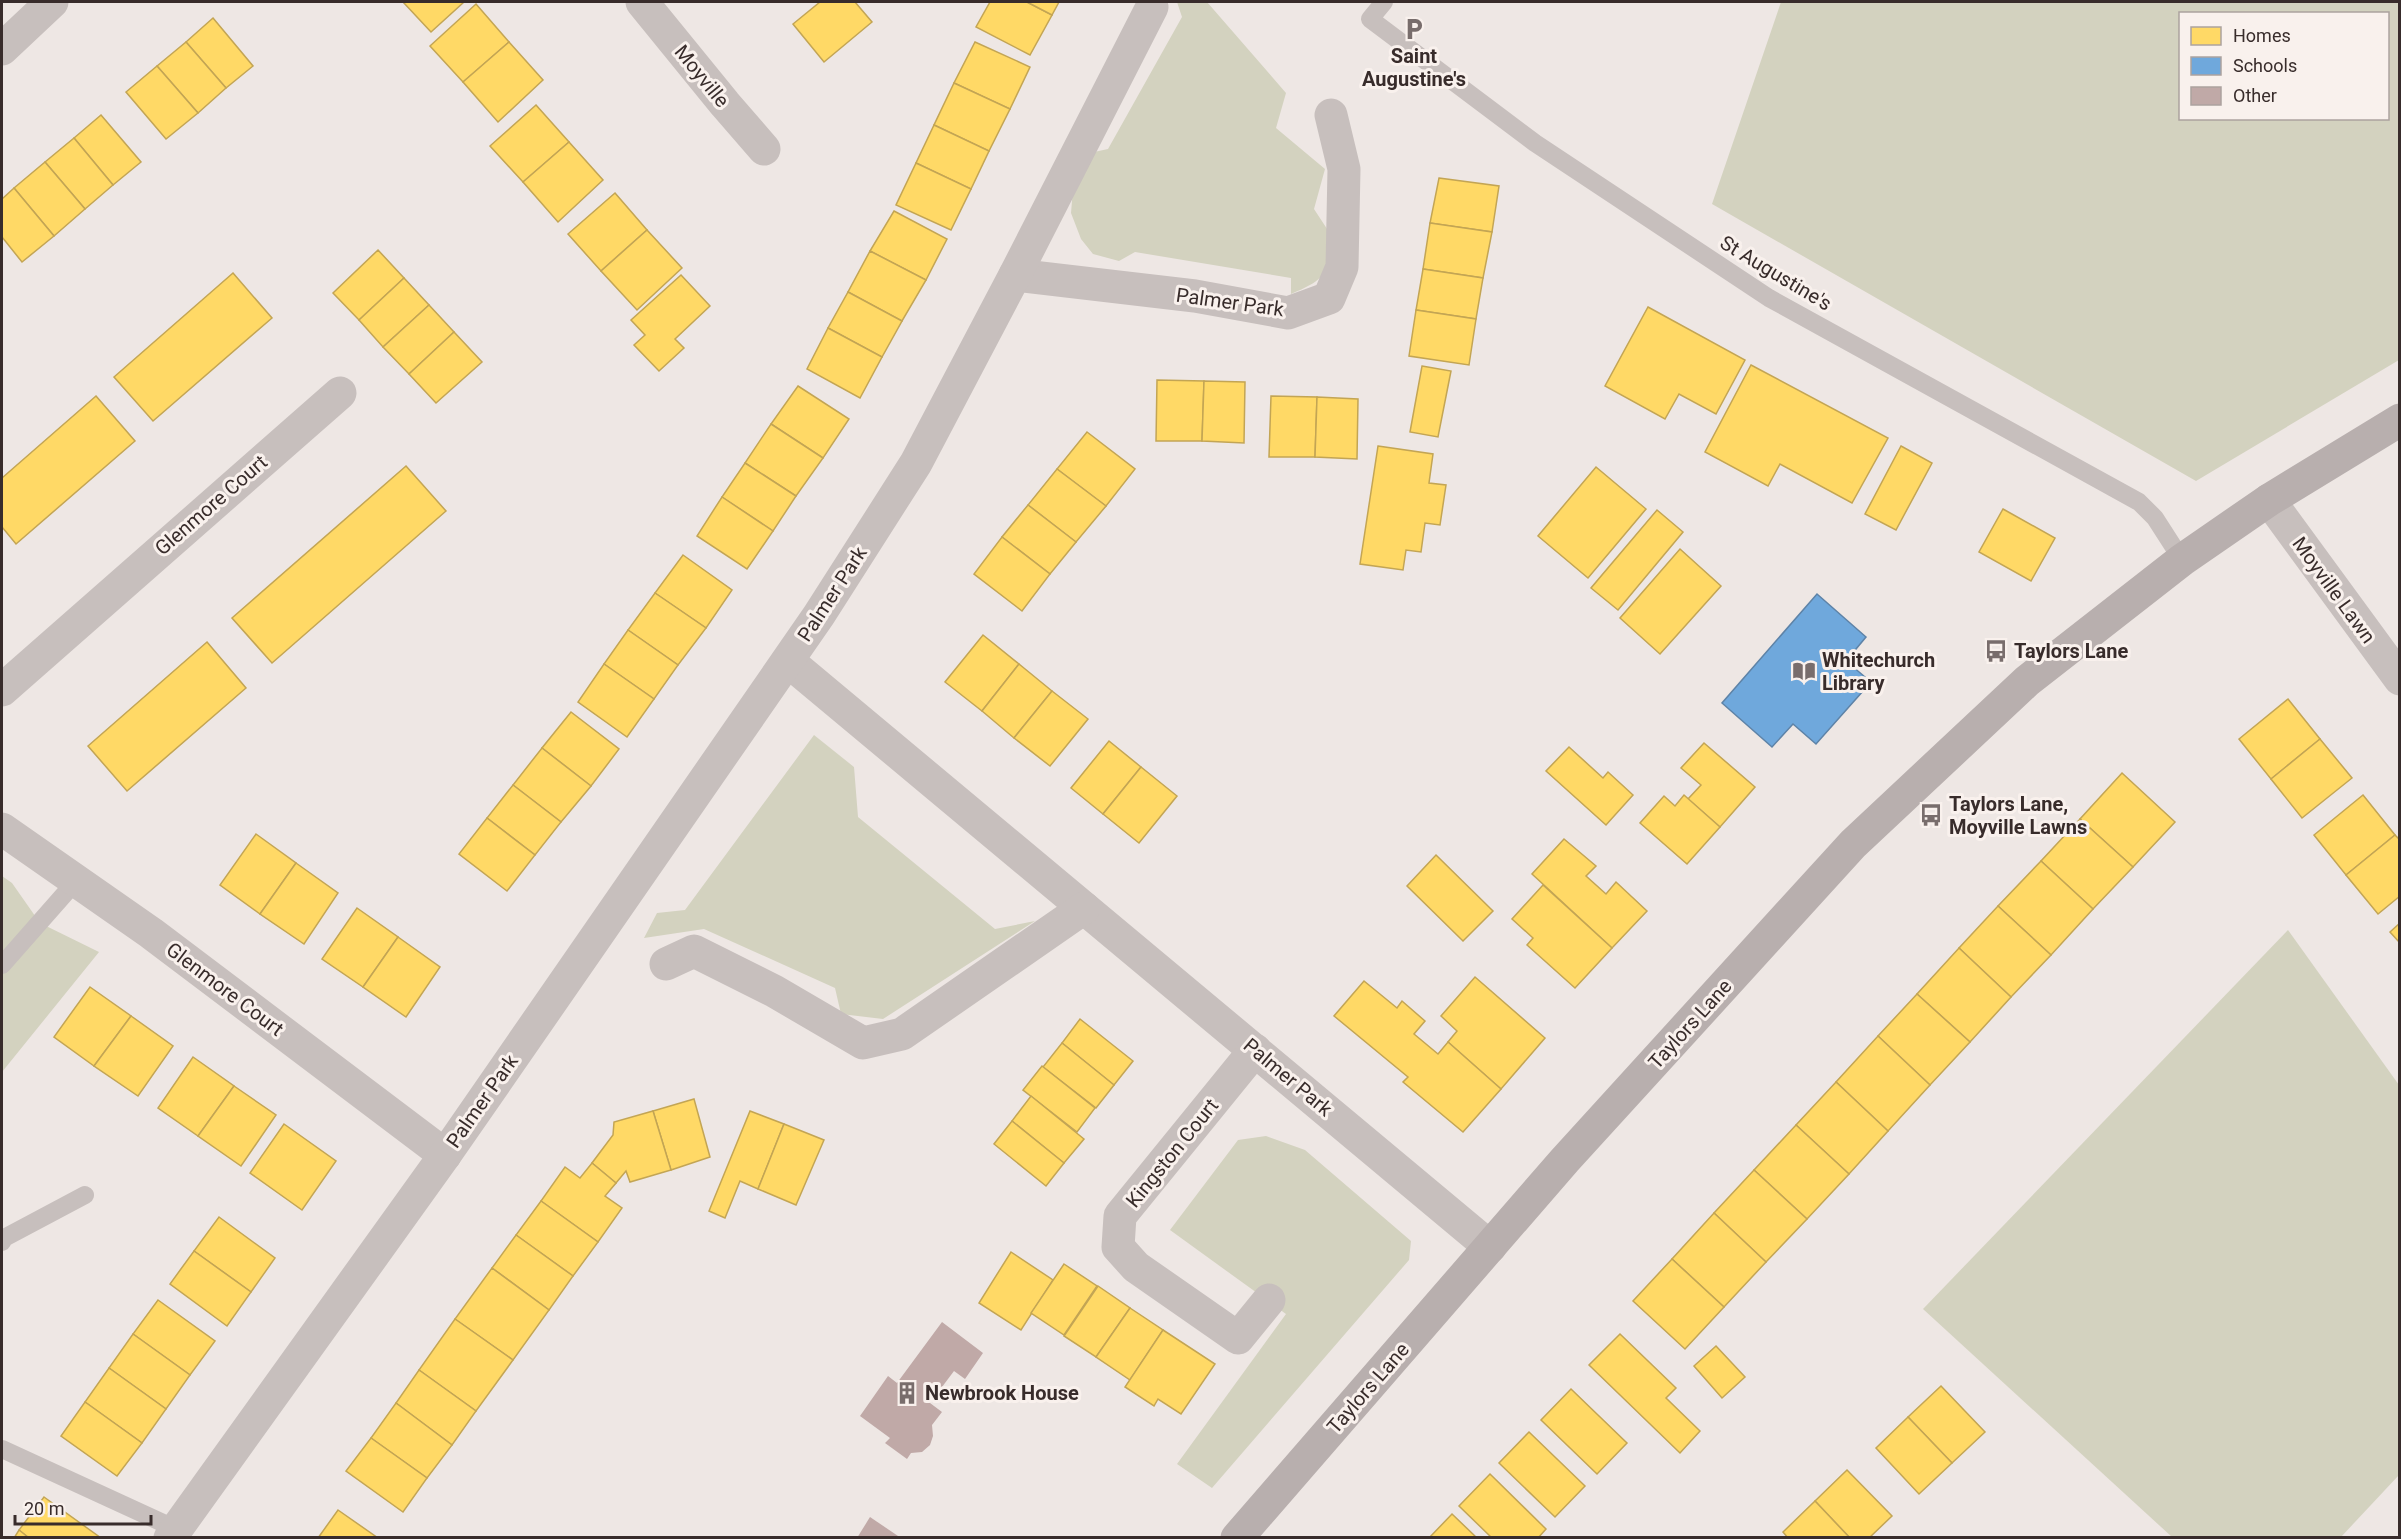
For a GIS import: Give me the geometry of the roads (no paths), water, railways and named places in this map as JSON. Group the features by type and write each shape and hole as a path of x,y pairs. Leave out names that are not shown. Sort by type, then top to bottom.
{"main road":[{"name":"Taylors Lane","path":"1237,1538 1565,1160 1853,844 2026,681 2182,560 2269,501 2400,420"}],"street":[{"path":"2,49 52,2"},
{"name":"Moyville","path":"642,2 724,105 764,149"},
{"name":"Palmer Park","path":"173,1533 445,1155 788,661 916,463 1152,8"},
{"name":"Palmer Park","path":"1015,275 1195,296 1288,313 1329,298 1342,267 1344,169 1331,115"},
{"name":"Glenmore Court","path":"2,690 340,393"},
{"name":"Moyville Lawn","path":"2269,501 2400,679"},
{"name":"Palmer Park","path":"788,661 1491,1247"},
{"name":"Glenmore Court","path":"2,829 151,933 445,1155"},
{"path":"666,964 694,951 774,991 863,1043 902,1034 1084,908"},
{"name":"Kingston Court","path":"1255,1050 1120,1216 1118,1247 1136,1268 1238,1338 1269,1300"}],"lane":[{"name":"St Augustine's","path":"1384,2 1370,19 1534,144 1769,298 2139,502 2155,518 2182,560"},
{"path":"2,964 76,881"},
{"path":"2,1242 4,1238 85,1195"},
{"path":"2,1449 116,1500 173,1533"}],"place":[{"name":"Saint Augustine's","path":"1414,29"},
{"name":"Taylors Lane","path":"1996,651"},
{"name":"Whitechurch Library","path":"1804,671"},
{"name":"Taylors Lane, Moyville Lawns","path":"1931,815"},
{"name":"Newbrook House","path":"907,1393"}]}
